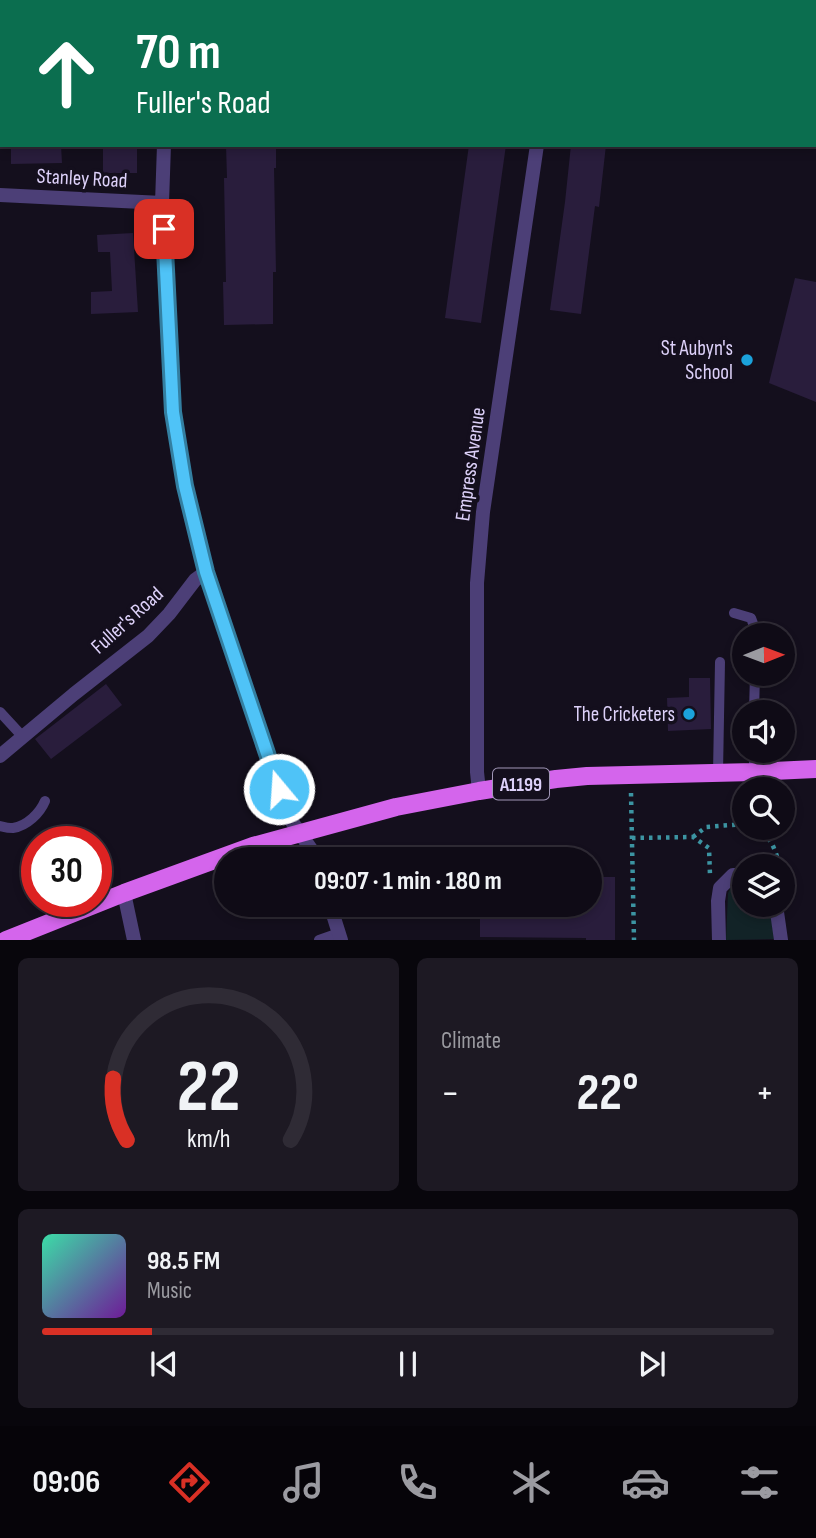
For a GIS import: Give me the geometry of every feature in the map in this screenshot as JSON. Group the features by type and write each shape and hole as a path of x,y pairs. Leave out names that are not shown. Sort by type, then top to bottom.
{"main road":[{"name":"A1199","path":"6,940 253,846 396,807 478,791 587,776 816,769"}],"street":[{"path":"164,147 162,203 173,412 185,486 206,572 288,816 309,847"},
{"name":"Empress Avenue","path":"478,791 477,583 483,512 537,147"},
{"name":"Stanley Road","path":"0,195 162,203"},
{"name":"Fuller's Road","path":"0,756 148,636 195,580 206,572"},
{"path":"719,940 720,888 732,877"},
{"path":"124,893 134,940"},
{"path":"334,917 340,936"},
{"path":"778,917 781,940"}],"lane":[{"path":"734,613 751,618 753,623"},
{"path":"718,772 720,662"},
{"path":"0,712 23,737"},
{"path":"754,763 754,772"},
{"path":"0,826 13,828 25,824 42,809 45,801"},
{"path":"320,940 340,936"}],"path":[{"path":"631,792 634,940"},
{"path":"694,837 706,827 732,825"},
{"path":"632,838 694,837 709,848 710,878 720,888"}],"shaded area":[{"path":"732,885 732,917 771,917 774,939 726,940 728,893"}],"building":[{"path":"11,147 61,147 62,163 11,164"},
{"path":"103,147 137,147 137,173 103,173"},
{"path":"226,147 276,147 276,272 273,272 273,324 224,325 224,178 227,178"},
{"path":"469,147 506,147 481,323 445,318"},
{"path":"571,147 606,147 599,207 595,206 581,314 550,310"},
{"path":"133,233 138,312 91,314 91,292 112,291 110,252 98,252 97,235"},
{"path":"795,278 816,282 816,402 769,383"},
{"name":"The Cricketers","path":"689,678 710,678 711,729 668,731 667,698 689,697"},
{"path":"106,684 122,705 51,759 35,739"},
{"path":"602,877 615,877 615,940 480,937 480,917 602,917"}],"place":[{"name":"St Aubyn's School","path":"747,360"},
{"name":"The Cricketers","path":"689,714"}],"route":[{"path":"164,229 173,412 185,486 206,572 279,789"}]}
